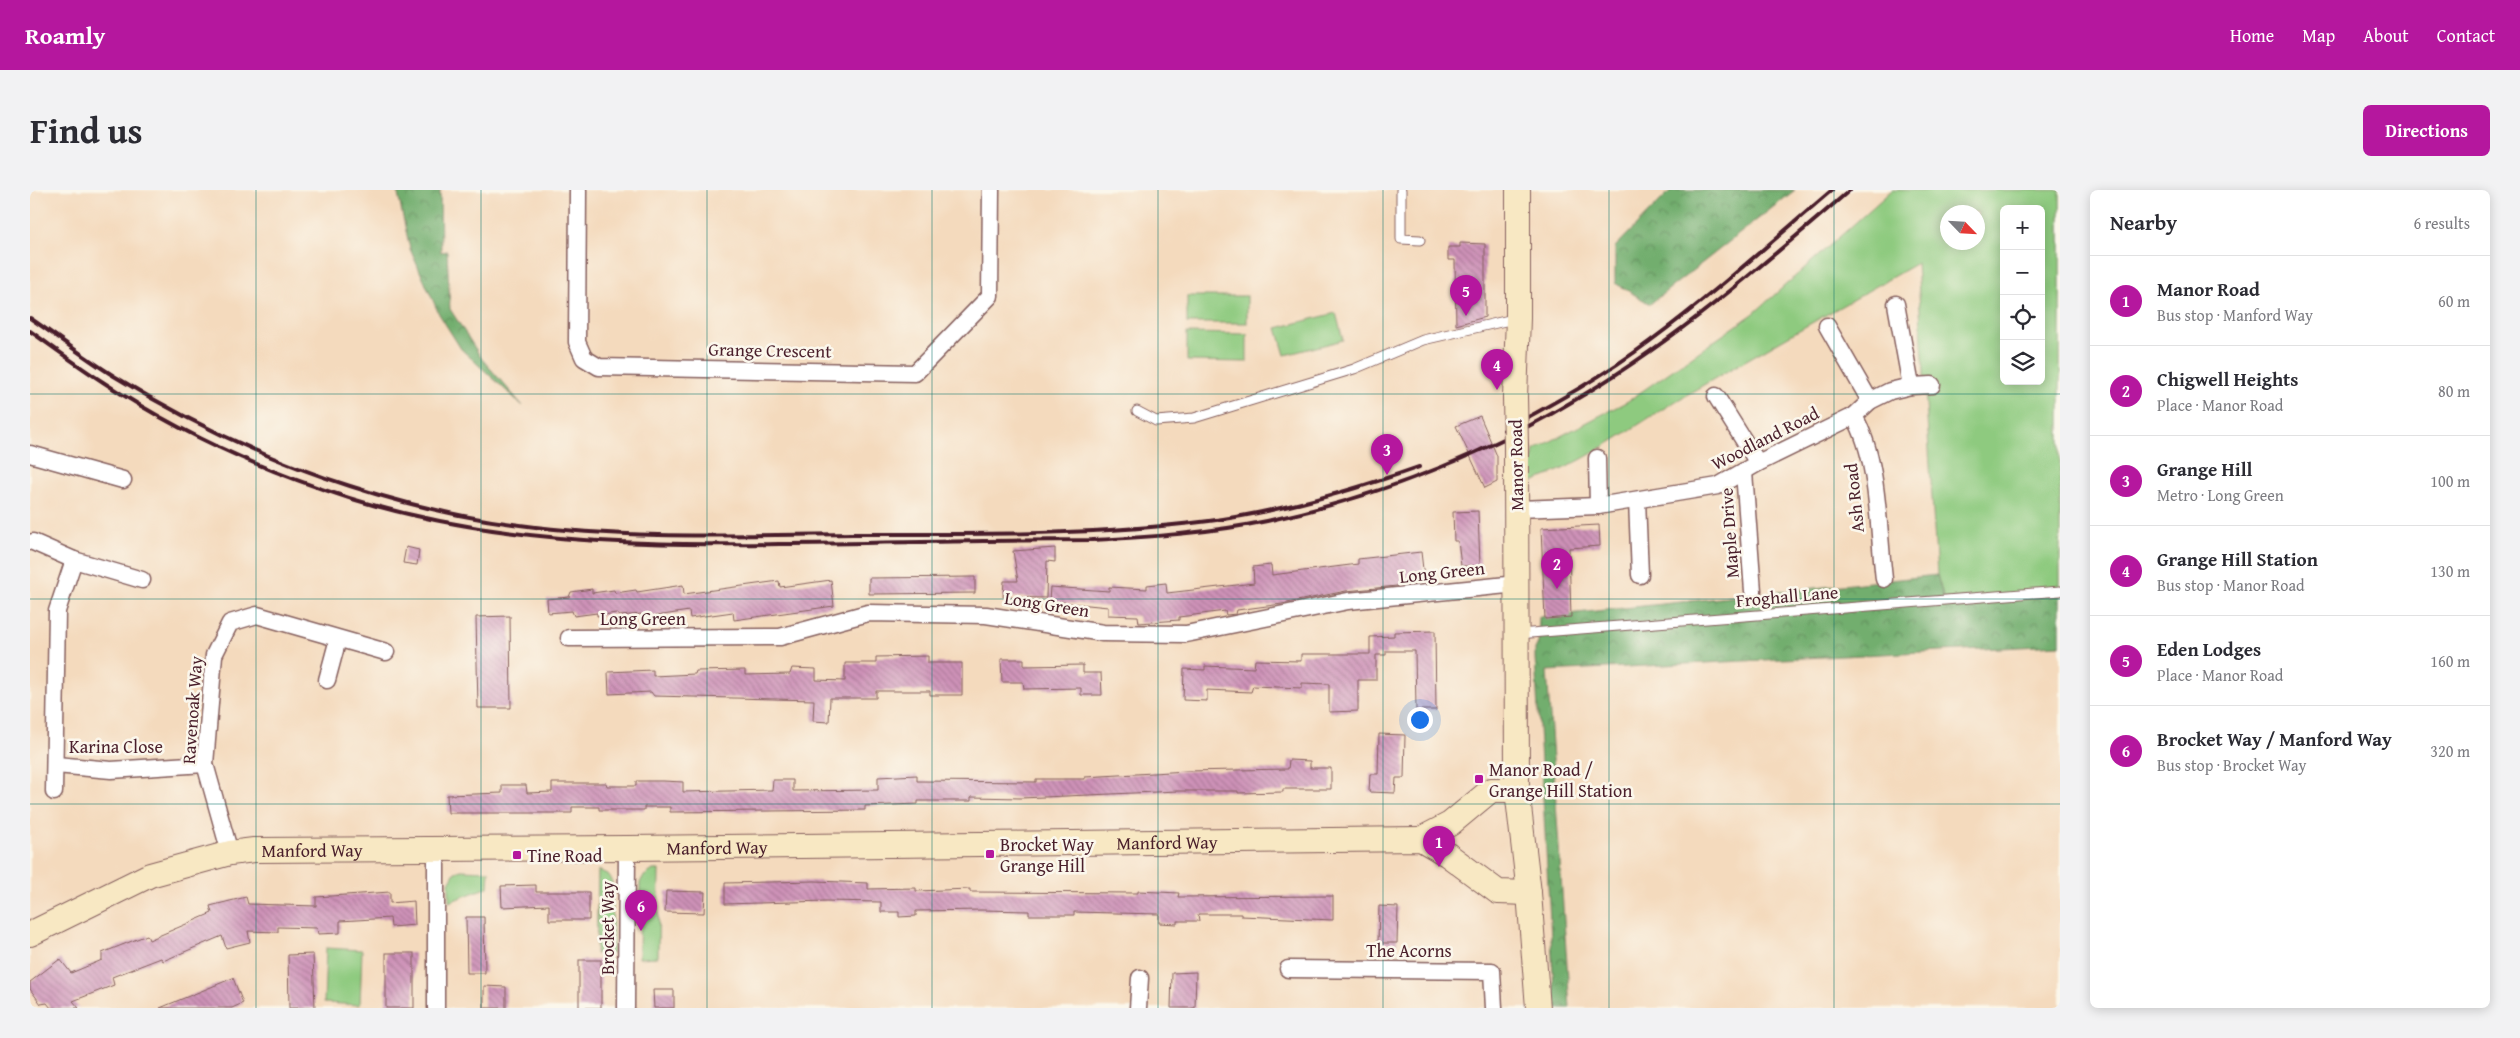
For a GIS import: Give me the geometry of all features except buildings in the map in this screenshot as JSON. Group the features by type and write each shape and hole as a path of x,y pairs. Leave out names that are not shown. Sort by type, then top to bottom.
{"street":[{"name":"Grange Crescent","path":"578,190 577,342 584,358 599,367 915,372 990,296 991,190"},
{"name":"Manor Road","path":"1518,190 1518,318 1515,397 1517,790 1529,892 1538,1008"},
{"path":"1896,304 1911,386"},
{"path":"1827,326 1870,401"},
{"name":"Woodland Road","path":"1517,509 1598,506 1718,486 1758,463 1854,416 1870,401 1890,391 1911,386 1932,385"},
{"path":"1716,396 1758,463"},
{"name":"Ash Road","path":"1854,416 1870,453 1884,579"},
{"path":"30,454 123,480"},
{"path":"1597,458 1598,506"},
{"name":"Maple Drive","path":"1744,472 1753,591"},
{"path":"1637,500 1640,575"},
{"path":"33,542 74,560 142,580"},
{"name":"Karina Close","path":"54,792 56,765 57,611 74,560"},
{"name":"Long Green","path":"569,638 780,637 868,613 986,615 1103,633 1186,634 1348,601 1517,584"},
{"name":"Ravenoak Way","path":"230,853 205,764 214,655 230,623 257,615 386,652"},
{"path":"327,680 338,638"},
{"name":"Karina Close","path":"56,765 111,770 205,764"},
{"name":"Manford Way","path":"30,934 150,875 230,853 254,850 436,850 1421,839 1450,824 1491,790 1517,790"},
{"path":"1421,839 1448,855 1498,892 1529,892"},
{"name":"Brocket Way","path":"626,1008 627,848"},
{"path":"436,850 436,1008"},
{"name":"The Acorns","path":"1288,970 1492,971 1494,1008"},
{"path":"1138,1008 1140,978"}],"lane":[{"path":"1402,190 1401,239 1420,240"},
{"path":"1137,411 1156,421 1194,418 1354,369 1423,340 1518,318"},
{"name":"Froghall Lane","path":"1517,634 2060,591"}],"green space":[{"path":"397,190 440,190 441,252 447,251 450,309 482,359 523,406 461,349 439,314 410,249"},
{"path":"1671,190 1795,190 1650,304 1615,283 1615,247"},
{"path":"1892,190 2060,190 2060,595 1944,600 1937,575 1917,263 1701,386 1584,458 1529,483 1534,450 1628,401 1753,314"},
{"path":"1187,296 1247,296 1247,323 1187,323"},
{"path":"1336,313 1343,340 1285,355 1277,328"},
{"path":"1187,333 1247,334 1247,362 1187,361"},
{"path":"1937,575 1944,600 2060,595 2060,645 1547,671 1570,1008 1555,1008 1535,658 1535,649 1538,643 1539,617"},
{"path":"461,870 489,871 488,887 449,902 449,883 455,872"},
{"path":"598,870 607,874 612,880 613,954 596,954"},
{"path":"653,870 659,870 658,957 639,958 640,883 643,877"},
{"path":"326,948 362,950 360,1005 324,1003"}],"railway":[{"path":"1504,430 1579,388 1650,341 1720,286 1832,190"},
{"path":"30,331 84,370 132,400 191,434 222,449 285,476 349,498 402,513 455,524 562,538 670,544 1092,540 1158,536 1245,525 1309,511 1391,486 1431,471 1510,436 1585,394 1655,348 1722,298 1850,190"},
{"path":"30,318 103,369 170,409 259,452 319,476 371,493 434,510 499,522 561,530 645,535 728,536 1076,532 1165,526 1236,517 1289,506 1342,492 1419,467"}],"place":[{"name":"Eden Lodges","path":"1466,316"},
{"name":"Grange Hill Station","path":"1497,390"},
{"name":"Grange Hill","path":"1387,475"},
{"name":"Chigwell Heights","path":"1557,589"},
{"name":"Manor Road / Grange Hill Station","path":"1479,779"},
{"name":"Brocket Way Grange Hill","path":"990,854"},
{"name":"Tine Road","path":"517,855"},
{"name":"Manor Road","path":"1439,867"},
{"name":"Brocket Way / Manford Way","path":"641,931"}]}
